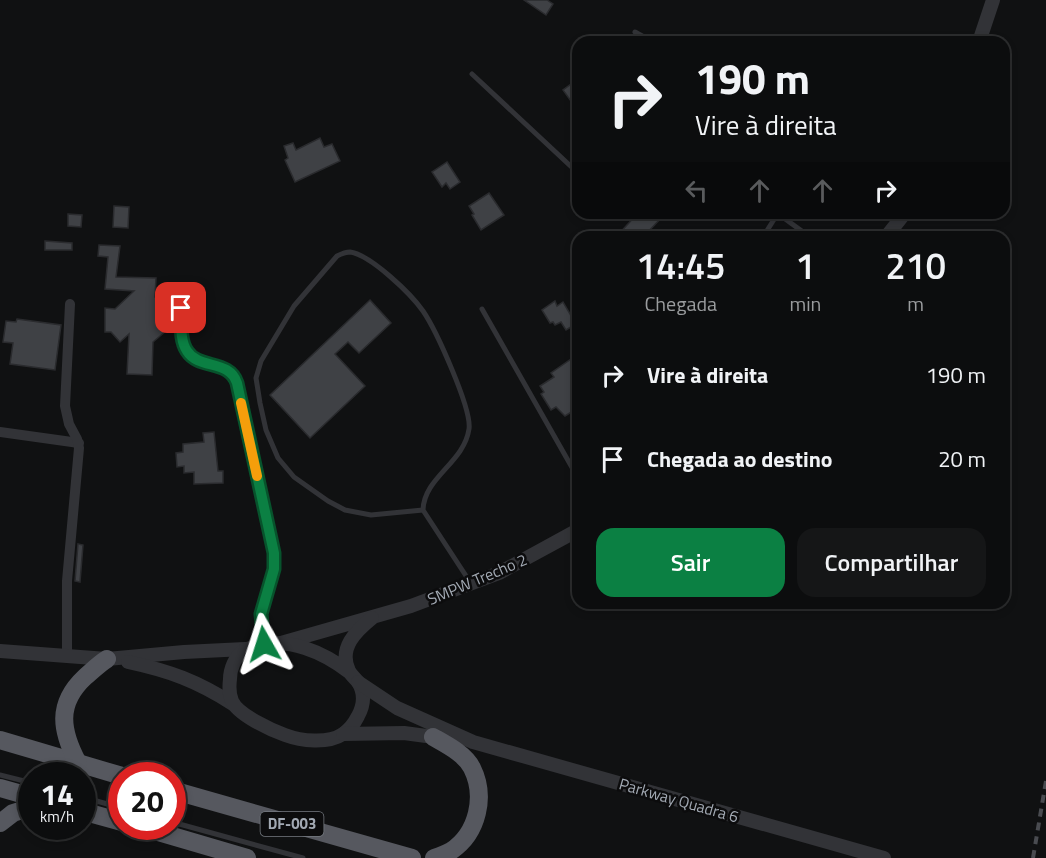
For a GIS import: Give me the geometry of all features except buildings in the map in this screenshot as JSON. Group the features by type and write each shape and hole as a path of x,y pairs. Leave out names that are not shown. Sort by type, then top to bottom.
{"highway":[{"path":"78,762 65,735 66,705 76,686 112,659"},
{"path":"433,737 458,752 472,767 479,788 479,808 471,829 451,851 434,858"},
{"path":"0,740 75,762"},
{"path":"0,788 18,792"},
{"name":"DF-003","path":"186,794 412,858"},
{"path":"0,823 18,811"},
{"path":"186,840 247,858"}],"street":[{"path":"981,36 993,0"},
{"path":"891,231 900,219"},
{"path":"67,657 67,581 79,443 69,424 65,406 70,304"},
{"path":"0,432 79,443"},
{"name":"SMPW Trecho 2","path":"271,644 411,606 499,573 572,534"},
{"path":"112,659 171,672 192,680 233,704 258,724 291,737 312,740 327,739 343,734 356,720 362,707 363,694 346,659 350,639 356,630 372,618"},
{"path":"0,651 112,659 245,649 271,644 299,646 325,655 354,677"},
{"path":"233,704 229,689 230,674 236,658 245,649"},
{"name":"Parkway Quadra 6","path":"354,677 397,708 473,742 884,858"},
{"name":"Parkway Quadra 6","path":"343,734 396,732 473,742"}],"lane":[{"path":"635,32 642,36"},
{"path":"472,74 572,167"},
{"path":"786,219 802,231"},
{"path":"423,510 371,515 345,510 294,477 278,458 266,430 256,378 261,361 294,306 337,256 344,252 358,255 372,263 412,296 436,336 468,413 469,428 465,446 426,494 423,510 471,583"},
{"path":"181,308 182,339 186,351 194,358 234,374 237,383 274,553 274,569 261,614 271,644"},
{"path":"482,309 572,467"},
{"path":"0,775 18,780"},
{"path":"186,826 303,858"}],"railway":[{"path":"1033,858 1046,781"}],"slow traffic":[{"path":"241,403 257,476"}],"route":[{"path":"181,308 182,339 186,351 194,358 234,374 237,383 274,553 274,569 261,614 264,644"}]}
